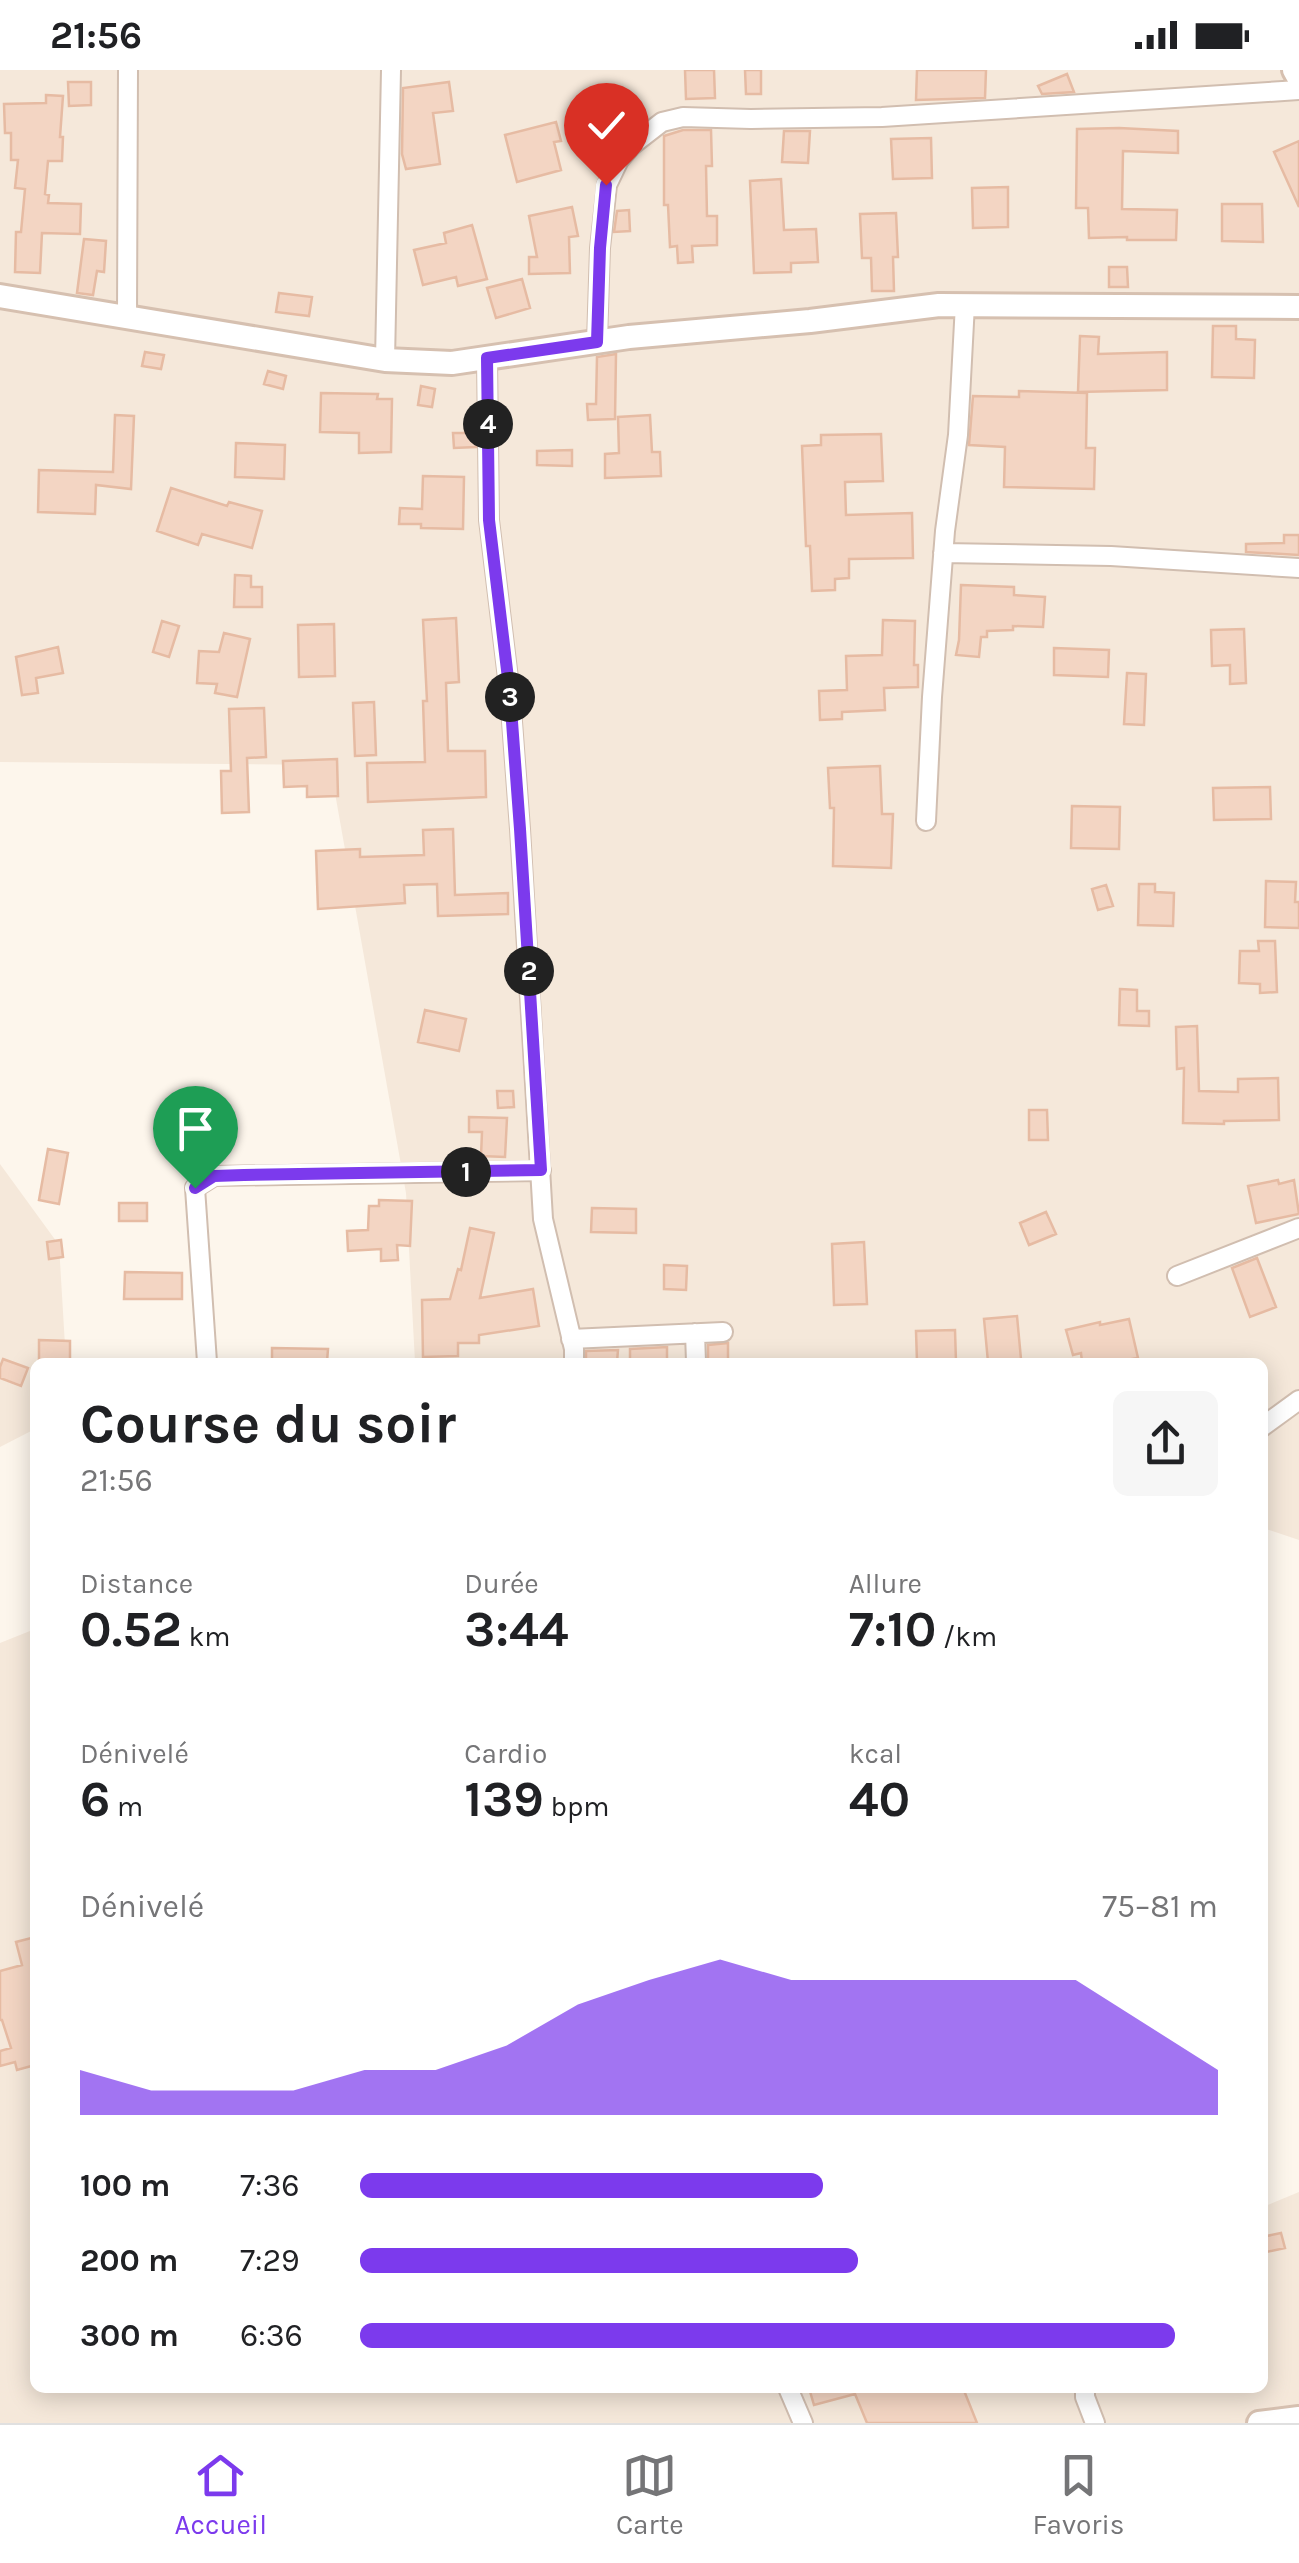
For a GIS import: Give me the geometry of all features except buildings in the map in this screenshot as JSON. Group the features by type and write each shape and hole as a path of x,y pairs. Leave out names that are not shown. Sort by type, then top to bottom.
{"street":[{"path":"127,315 128,70"},
{"path":"385,360 391,70"},
{"path":"1294,70 1299,79"},
{"path":"597,342 606,185 631,146 662,122 683,117 882,117 1299,90"},
{"path":"0,296 385,360 452,363 597,342 810,322 939,305 1299,308"},
{"path":"926,821 932,696 943,554 958,436 965,304"},
{"path":"487,358 489,520 510,695 543,1220 573,1358"},
{"path":"943,554 1112,556 1299,568"},
{"path":"207,1358 195,1188 214,1176 541,1170"},
{"path":"1178,1276 1299,1228"},
{"path":"571,1339 723,1332"},
{"path":"695,1334 696,1358"},
{"path":"1268,1423 1299,1400"},
{"path":"790,2393 803,2423"},
{"path":"1086,2393 1095,2423"},
{"path":"1260,2423 1298,2420"}],"shaded area":[{"path":"0,70 1299,70 1299,1540 1268,1530 1268,1358 415,1358 406,1193 330,765 0,762"},
{"path":"0,1164 59,1245 66,1358 30,1358 30,1432 0,1447"},
{"path":"30,1631 30,2393 1268,2393 1268,2205 1299,2192 1299,2423 0,2423 0,1643"}],"route":[{"path":"195,1188 214,1176 541,1170 510,695 489,520 487,358 597,342 606,185"}]}
